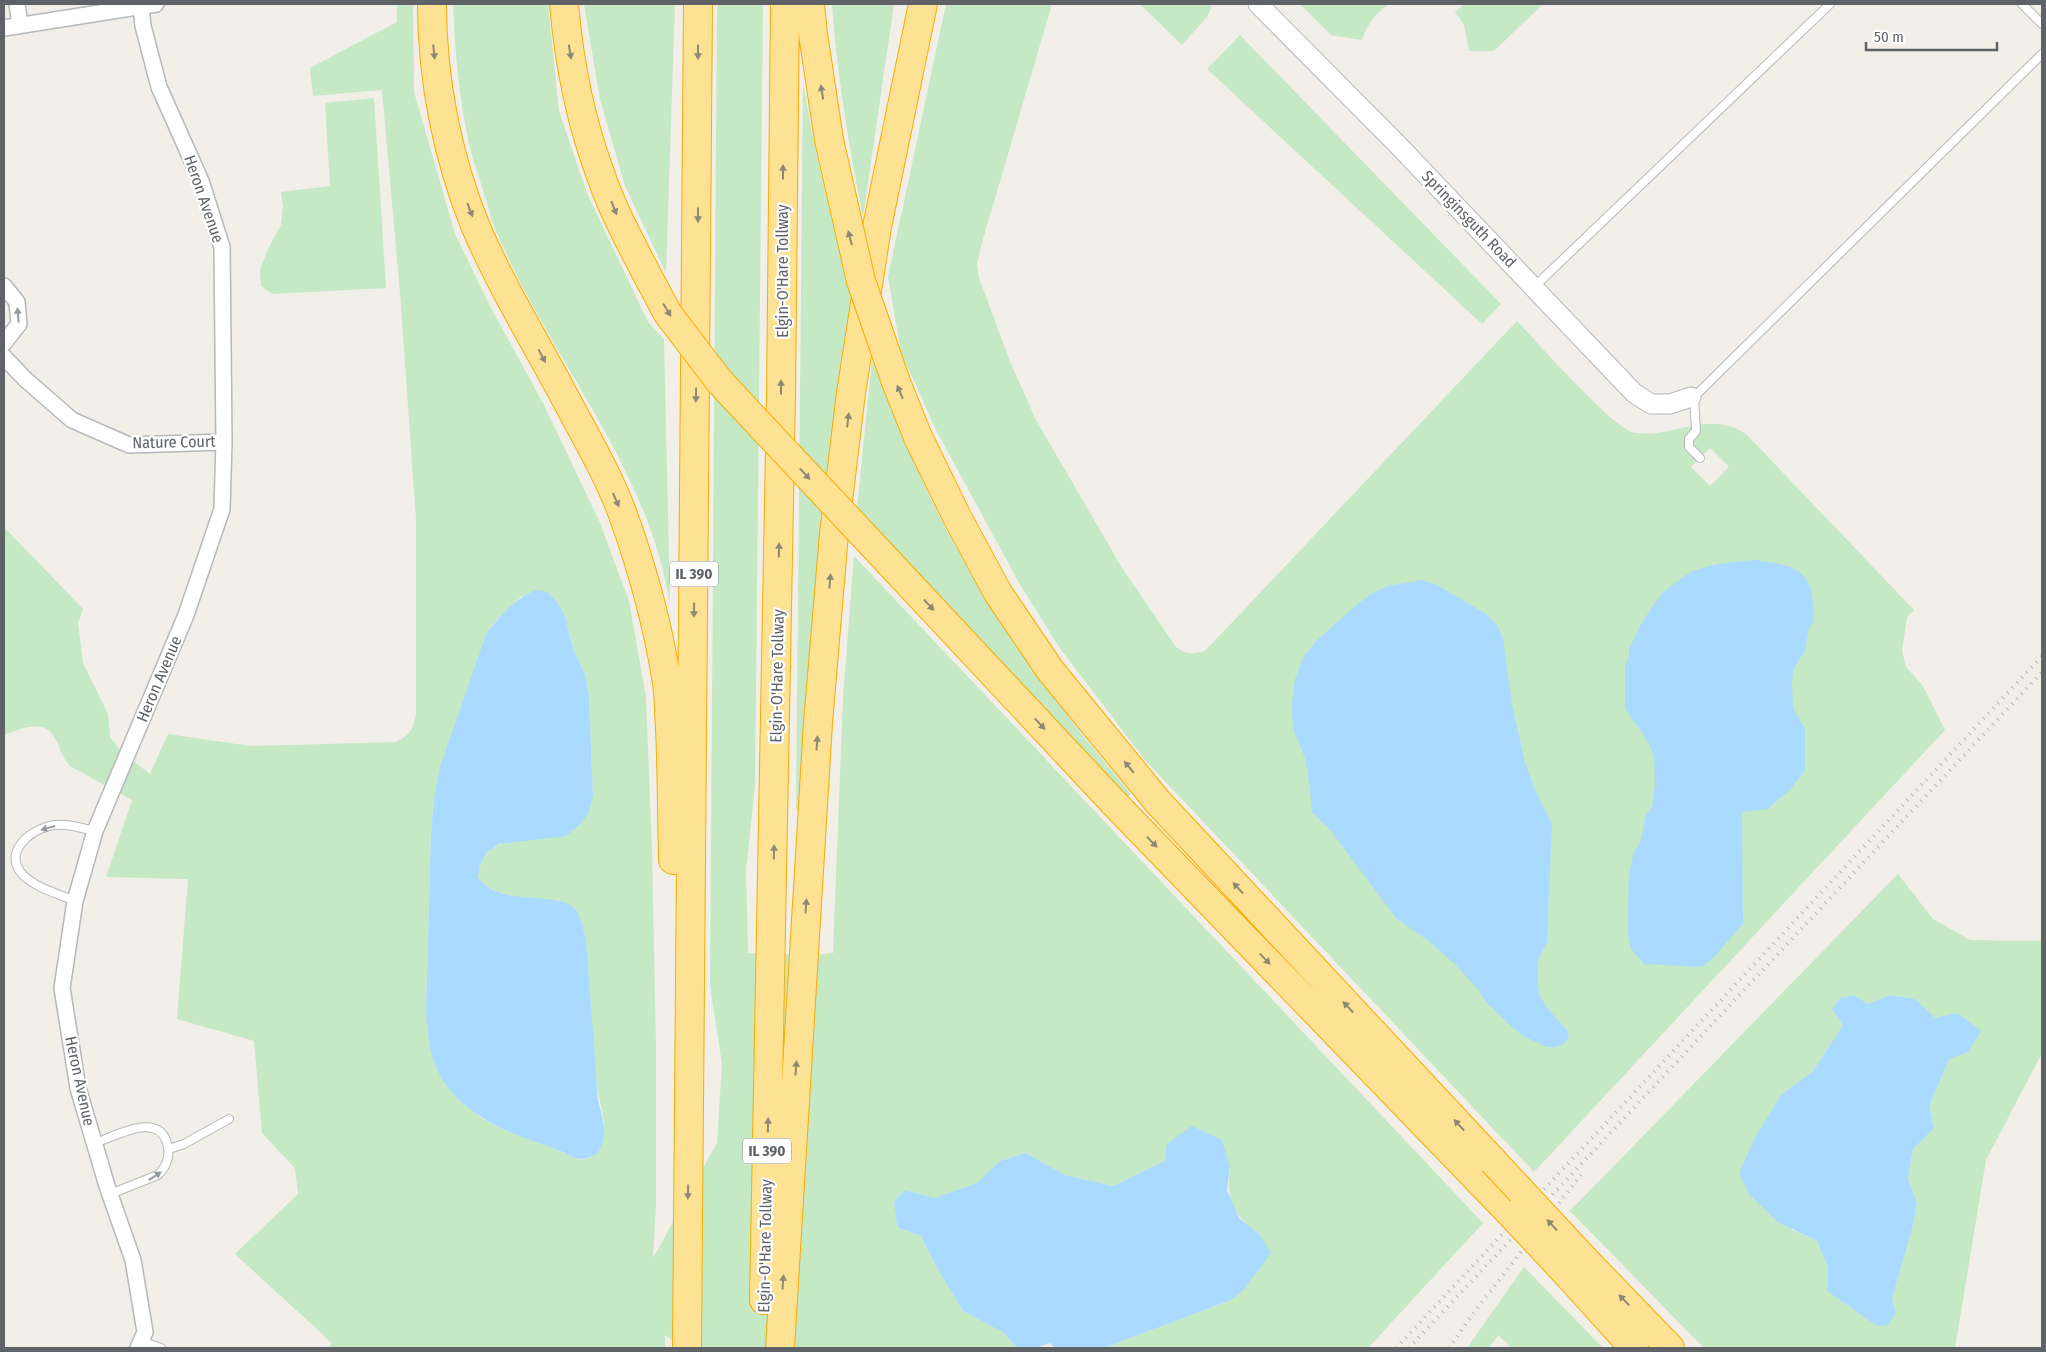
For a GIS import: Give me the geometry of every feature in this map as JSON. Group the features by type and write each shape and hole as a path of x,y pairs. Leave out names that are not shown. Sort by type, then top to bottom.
{"highway":[{"path":"432,4 432,32 438,88 449,142 463,194 492,263 599,461 621,511 642,573 658,634 668,685 671,752 675,1022 688,1065"},
{"path":"564,4 573,72 585,126 600,174 617,216 668,314 720,382 1114,803 1485,1170"},
{"name":"IL 390","path":"687,1348 688,1065 698,237 698,4"},
{"name":"Elgin-O'Hare Tollway","path":"763,1348 772,954 785,4"},
{"path":"810,4 829,140 861,282 896,382 918,437 957,517 998,593 1050,670 1158,802 1485,1170 1577,1268 1670,1348"},
{"path":"780,1348 803,954 819,714 834,534 851,393 877,228 923,4"},
{"path":"1577,1268 1634,1348"}],"street":[{"path":"17,4 20,25"},
{"name":"Springinsguth Road","path":"1258,4 1534,287 1634,393 1651,404 1670,404 1691,397"},
{"path":"4,28 148,6"},
{"name":"Heron Avenue","path":"140,1345 145,1332 133,1260 110,1194 78,1088 62,988 75,900 95,831 186,615 222,509 224,442 222,247 201,181 159,87 143,26 148,6"},
{"path":"4,286 17,302 19,324 4,342"},
{"name":"Nature Court","path":"4,357 25,379 72,420 129,445 224,442"}],"lane":[{"path":"1534,287 1830,4"},
{"path":"2022,4 2042,24"},
{"path":"1700,458 1689,447 1689,438 1696,431 1694,397 2042,54"},
{"path":"75,900 40,886 24,876 16,866 15,855 20,844 29,834 50,826 67,825 95,831"},
{"path":"169,1149 184,1144 229,1119"},
{"path":"95,1143 145,1126 157,1130 167,1142 169,1149 166,1165 158,1175 110,1194"},
{"path":"140,1345 161,1348"}],"green space":[{"path":"397,4 413,4 414,92 455,234 491,308 544,405 600,523 629,601 646,697 652,852 656,1048 656,1205 653,1258 717,1143 722,1064 710,986 717,4 763,4 755,785 746,871 748,953 815,955 833,953 843,698 854,556 1483,1223 1368,1348 1104,1348 1231,1300 1259,1234 1243,1220 1233,1206 1229,1189 1230,1167 1166,1161 1113,1186 1065,1175 1026,1153 1000,1161 978,1183 935,1198 905,1190 894,1202 897,1227 921,1236 938,1270 963,1311 1004,1333 1017,1348 683,1348 665,1335 665,1348 327,1348 332,1343 235,1254 298,1194 295,1168 262,1133 254,1041 177,1019 188,879 106,877 132,800 70,766 55,738 45,728 24,728 4,735 4,527 83,609 78,623 83,663 108,714 110,737 124,754 150,774 168,734 250,746 396,742 411,731 416,714 416,519 400,293 382,90 313,96 310,68 397,22","holes":["522,596 570,634 574,651 585,674 589,695 593,796 513,841 493,848 482,862 478,877 486,885 505,894 516,897 561,901 604,1122 598,1152 589,1158 579,1160 539,1142 504,1130 483,1119 459,1100 436,1068 428,1037 426,1009 431,832 434,799 441,767 486,634 497,619"]},
{"path":"453,4 548,4 559,111 587,193 648,322 664,339 670,606 659,555 641,506 619,458 541,320 494,226 472,155 466,126 458,74"},
{"path":"584,4 675,4 666,273 625,186 600,99"},
{"path":"832,4 894,4 863,217 844,111"},
{"path":"946,4 1052,4 981,246 977,264 979,278 1011,364 1036,420 1122,568 1176,647 1184,652 1191,653 1206,650 1517,321 1593,401 1624,428 1635,433 1649,434 1705,424 1719,424 1733,427 1747,435 1914,610 1907,617 1902,651 1906,667 1923,686 1945,730 1534,1172 1145,760 1059,647 1018,581 936,430 901,352 888,277","holes":["1710,448 1729,467 1710,486 1691,467"]},
{"path":"1140,4 1209,4 1212,7 1207,17 1182,45"},
{"path":"1300,4 1389,4 1372,19 1362,40 1331,35"},
{"path":"1464,4 1543,4 1494,51 1469,51 1464,25 1455,12"},
{"path":"1240,35 1501,304 1482,324 1207,69"},
{"path":"803,83 814,144 852,302 801,810 796,809"},
{"path":"374,98 386,288 272,294 261,286 260,269 281,225 283,207 281,192 330,186 325,103"},
{"path":"872,360 923,482 959,553 997,617 1039,678 1131,794 1126,799 857,508"},
{"path":"1898,874 1933,919 1970,940 2042,941 2042,1053 1986,1160 1955,1348 1704,1348 1570,1211","holes":["1854,995 1868,1004 1890,995 1915,999 1935,1019 1957,1013 1968,1052 1949,1058 1929,1106 1934,1128 1913,1149 1908,1179 1917,1204 1912,1229 1892,1299 1896,1313 1877,1326 1827,1291 1828,1268 1817,1241 1791,1229 1781,1095 1813,1071 1843,1025 1840,998"]},
{"path":"1524,1267 1603,1348 1511,1348 1499,1335 1488,1348 1467,1348"}],"water":[{"path":"1754,560 1771,562 1795,569 1808,582 1812,592 1814,622 1809,627 1805,650 1793,670 1792,683 1793,709 1805,728 1805,770 1789,791 1767,809 1742,812 1743,924 1710,961 1701,967 1644,964 1631,949 1627,930 1629,876 1634,851 1640,843 1646,815 1652,807 1655,784 1654,758 1650,745 1625,708 1625,664 1629,657 1629,649 1642,622 1662,593 1692,571 1719,564"},
{"path":"1421,580 1437,585 1486,614 1497,625 1503,638 1512,704 1525,763 1535,790 1552,824 1547,942 1538,960 1537,979 1539,995 1569,1035 1566,1042 1556,1047 1547,1047 1523,1036 1514,1029 1486,1002 1477,988 1455,964 1430,942 1396,918 1331,831 1312,812 1305,758 1294,731 1291,710 1295,679 1304,656 1316,641 1372,593 1388,586"},
{"path":"536,590 547,592 557,602 564,614 574,651 585,674 589,695 593,796 588,814 566,836 499,844 487,852 480,865 478,877 488,887 501,893 556,900 567,904 576,910 579,916 586,939 598,1100 603,1119 604,1133 598,1152 593,1156 583,1159 573,1157 492,1124 463,1103 446,1085 436,1068 430,1049 427,1029 431,832 434,799 440,767 486,634 508,608"},
{"path":"1854,995 1868,1004 1890,995 1915,999 1935,1018 1957,1013 1981,1031 1968,1052 1949,1059 1929,1106 1934,1128 1913,1149 1908,1179 1917,1203 1912,1229 1892,1299 1896,1313 1888,1325 1877,1326 1827,1291 1828,1268 1817,1241 1778,1222 1749,1194 1739,1173 1756,1136 1781,1095 1813,1071 1843,1025 1832,1009 1840,998"},
{"path":"1192,1126 1222,1140 1230,1167 1227,1190 1239,1218 1259,1234 1271,1253 1244,1289 1231,1300 1104,1348 1055,1348 1050,1343 1036,1348 1017,1348 1004,1333 963,1311 938,1270 921,1236 897,1227 894,1202 905,1190 935,1198 977,1183 1000,1161 1026,1153 1065,1175 1113,1186 1165,1161 1167,1144"}],"railway":[{"path":"1396,1348 2042,656"},
{"path":"1409,1348 2042,672"},
{"path":"1449,1348 1472,1315 1584,1171"}]}
